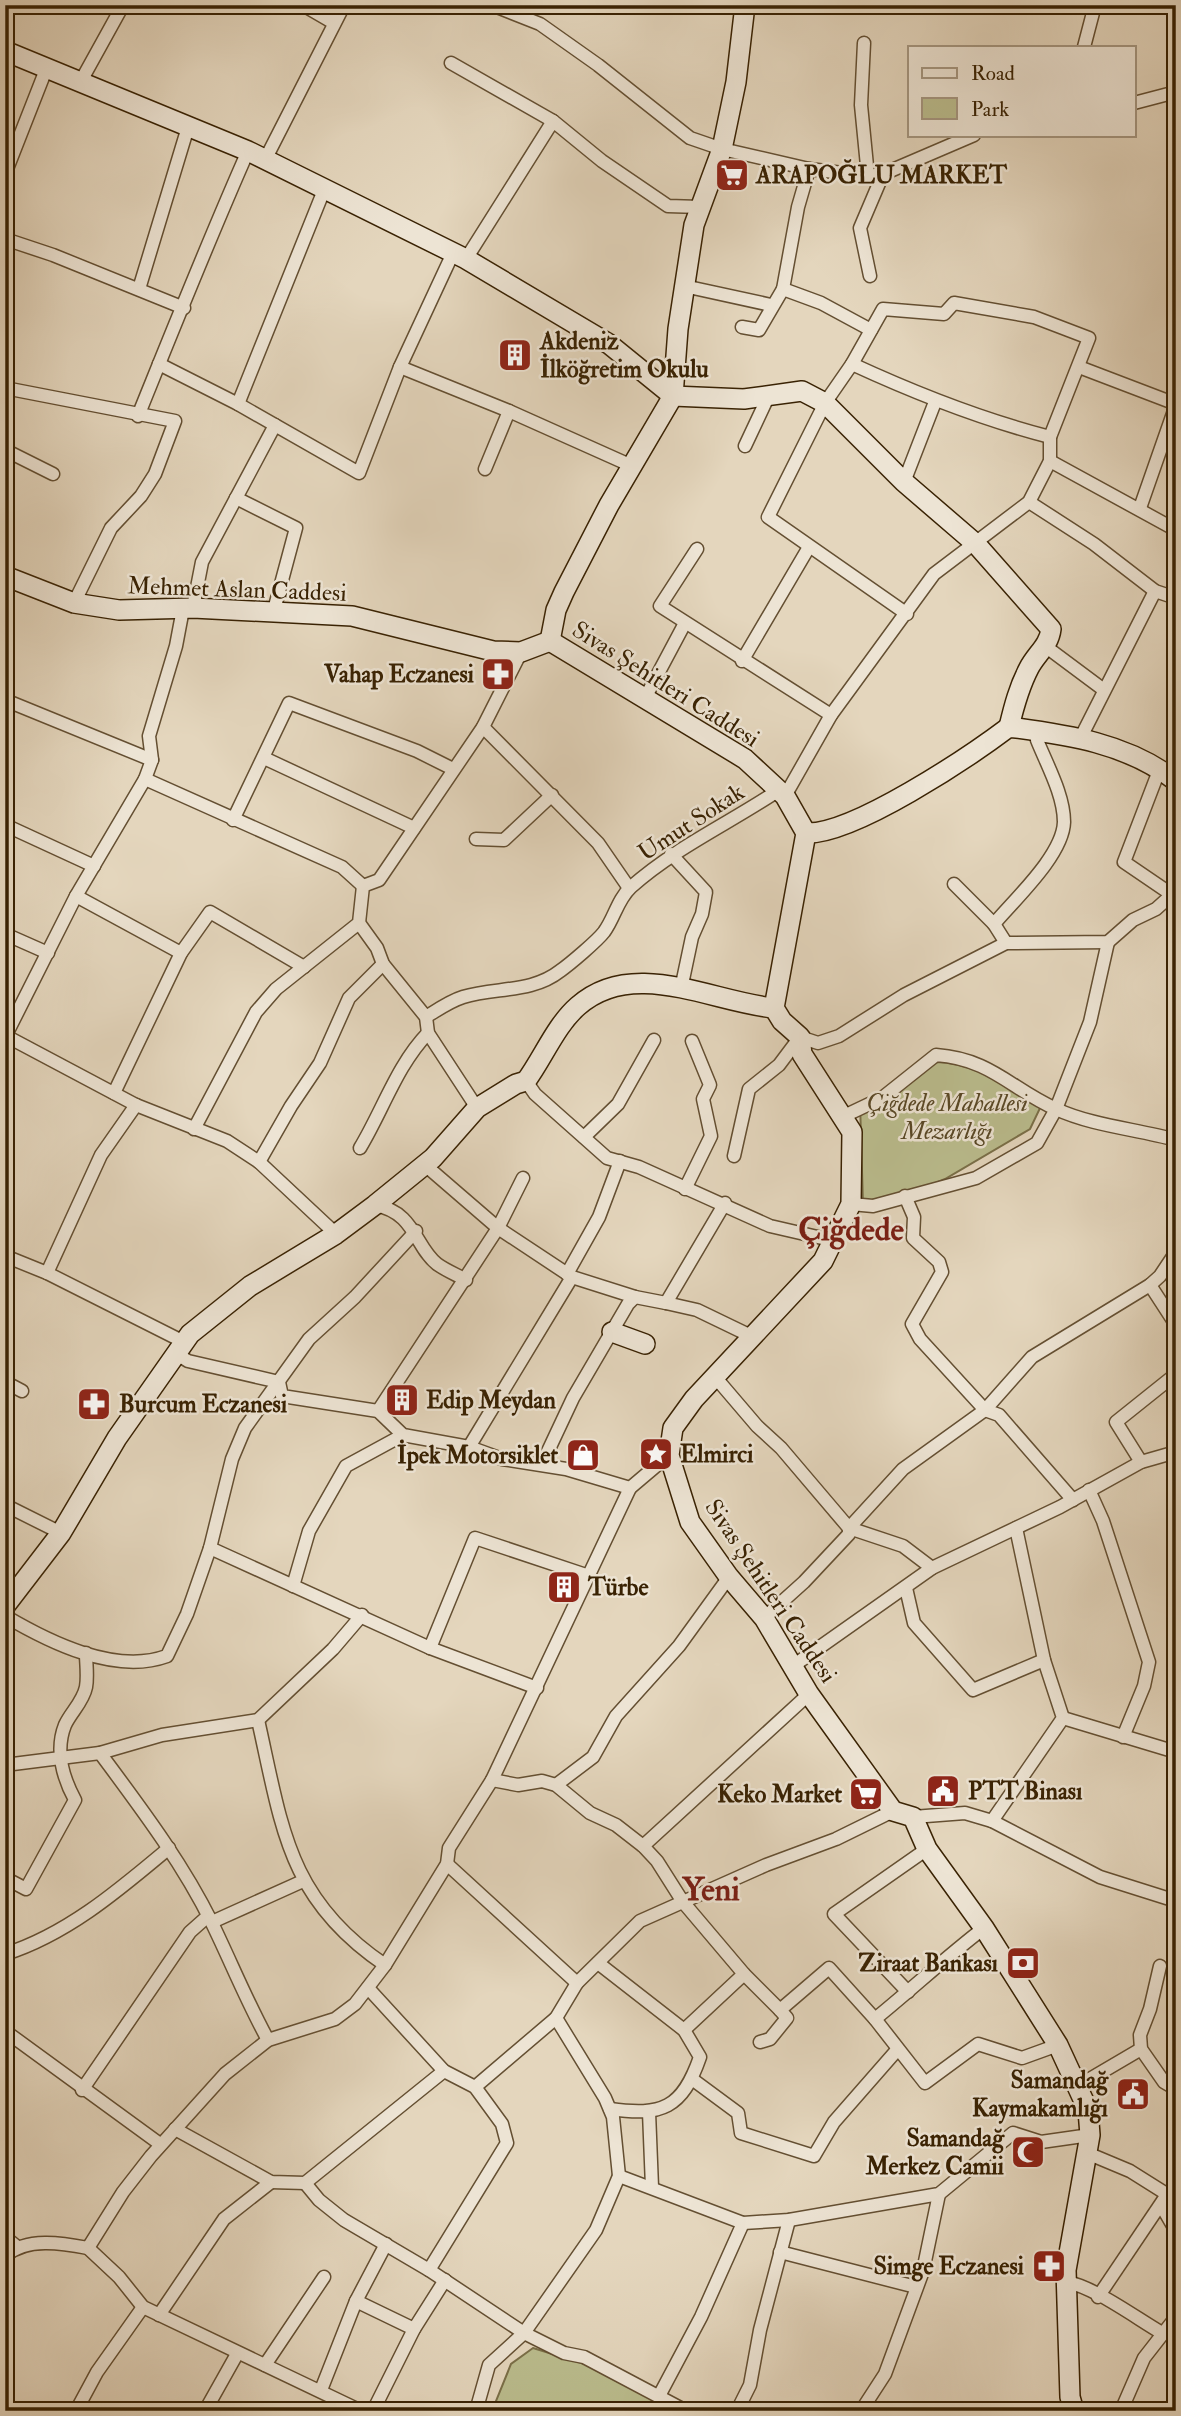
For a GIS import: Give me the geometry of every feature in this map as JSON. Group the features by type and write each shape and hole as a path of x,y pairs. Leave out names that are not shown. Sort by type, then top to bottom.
{"street":[{"path":"81,81 123,5"},
{"path":"303,5 334,23"},
{"path":"138,415 184,308 198,263 344,5"},
{"path":"492,5 540,24 598,65 690,138 722,149 809,169 868,176 883,174 972,136"},
{"path":"550,641 556,610 564,592 673,396 684,286 694,225 722,149 736,82 745,5"},
{"path":"1084,46 1095,5"},
{"path":"864,43 861,105 868,176"},
{"path":"5,51 257,155 460,256 609,344 673,396 768,397 802,391 825,403 904,482 976,544 1051,629 1045,646 1030,666 1016,698 1009,727"},
{"path":"451,64 553,121 602,161 668,206 700,207"},
{"path":"5,174 47,67"},
{"path":"1136,102 1176,92"},
{"path":"159,364 238,404 359,473 400,367 460,256 553,121"},
{"path":"139,289 188,127"},
{"path":"742,327 758,330 783,289 798,207 809,169"},
{"path":"870,276 860,228 883,174"},
{"path":"238,404 324,190"},
{"path":"5,239 184,308"},
{"path":"684,286 771,305"},
{"path":"783,289 821,303 871,330"},
{"path":"908,614 768,517 825,403 852,364 883,309 944,314 954,303 1034,317 1089,338 1050,437 1051,461 1029,502 1094,544 1155,591 1176,598"},
{"path":"852,364 935,402 993,422 1050,437"},
{"path":"400,367 509,411 632,466"},
{"path":"1079,367 1176,404 1140,508"},
{"path":"5,388 175,421 155,474 141,496 111,528 74,603"},
{"path":"744,446 768,397"},
{"path":"904,482 935,402"},
{"path":"485,470 509,411"},
{"path":"275,425 202,562 149,736 152,760 145,779 76,896 6,1037 136,1105 227,1142 259,1162 336,1234"},
{"path":"5,450 53,474"},
{"path":"1051,461 1176,530"},
{"path":"236,498 296,528 274,610"},
{"name":"Umut Sokak","path":"426,1017 460,998 491,990 530,987 559,972 604,932 616,903 629,888 671,854 782,793 831,715 908,614 934,574 1029,502"},
{"path":"742,661 809,547"},
{"path":"697,549 660,606 742,661 831,715"},
{"name":"Mehmet Aslan Caddesi","path":"5,576 74,603 119,610 274,610 352,616 493,651 521,652 550,641"},
{"path":"1081,737 1155,591"},
{"path":"644,700 685,623"},
{"name":"Sivas Şehitleri Caddesi","path":"550,641 746,760 782,793 806,833"},
{"path":"1045,646 1104,690"},
{"path":"363,886 379,880 483,727 521,652"},
{"path":"5,700 152,760"},
{"path":"233,820 289,703 417,751 453,769"},
{"path":"483,727 598,842 629,888"},
{"path":"1108,942 1006,943 904,995 839,1036 818,1043 800,1037 782,1021 774,1008 806,833 821,834 846,827 927,782 1009,727 1081,737 1120,750 1160,768 1176,781"},
{"path":"994,924 1053,855 1064,824 1059,794 1037,740 1037,731"},
{"path":"264,758 414,828"},
{"path":"851,1204 873,1206 976,1178 1037,1143 1056,1109 1090,1022 1108,942 1133,920 1156,909 1173,892 1124,862 1160,768"},
{"path":"145,779 342,867 363,886"},
{"path":"476,839 504,841 552,795"},
{"path":"5,825 94,866"},
{"path":"671,854 706,892 702,914 692,937 681,989"},
{"path":"954,884 994,924 1006,943"},
{"path":"363,886 359,923 377,948 383,964 426,1017 428,1033 477,1108"},
{"path":"76,896 181,953"},
{"path":"114,1093 181,953 210,912 304,967"},
{"path":"194,1129 256,1012 276,989 359,923"},
{"path":"5,934 48,953"},
{"path":"259,1162 291,1106 320,1063 349,998 383,964"},
{"path":"5,1606 61,1533 117,1438 179,1348 250,1286 336,1234 425,1165 477,1108 526,1081 577,1006 621,982 681,989 774,1008"},
{"path":"360,1148 379,1117 409,1053 428,1033"},
{"path":"88,2248 123,2192 160,2144 225,2074 268,2040 335,2018 368,1989 447,1864 449,1848 492,1780 630,1488 669,1454 673,1428 823,1261 835,1241 851,1204 852,1132 802,1054 800,1037"},
{"path":"734,1156 749,1089 779,1065 800,1037"},
{"path":"584,1137 618,1104 654,1040"},
{"path":"685,1189 711,1136 703,1099 710,1085 692,1041"},
{"path":"842,1117 882,1098 936,1055 959,1057 999,1073 1056,1109 1176,1140"},
{"path":"526,1081 534,1094 607,1158 726,1203 770,1226 835,1241"},
{"path":"47,1273 101,1155 136,1105"},
{"path":"469,1447 570,1276 599,1217 620,1161"},
{"path":"425,1165 498,1228 570,1276 635,1297 697,1310 753,1337"},
{"path":"378,1411 466,1280 498,1228 523,1178"},
{"path":"905,1196 914,1217 913,1238 939,1262 942,1272 912,1324 920,1339 985,1410 999,1415 1073,1500"},
{"path":"666,1303 726,1203"},
{"path":"375,1205 387,1207 416,1231 435,1263 466,1280"},
{"path":"5,1616 32,1632 86,1653 120,1661 157,1660 167,1656 187,1614 210,1548 236,1448 245,1428 309,1339 355,1297 416,1231"},
{"path":"764,1618 804,1582 849,1534 849,1528 903,1469 985,1410 1032,1357 1150,1285 1160,1276 1176,1252"},
{"path":"5,1256 47,1273 179,1348 188,1361 279,1382"},
{"path":"1150,1285 1176,1325"},
{"path":"542,1464 573,1398 628,1304 635,1297"},
{"path":"612,1332 645,1344"},
{"path":"1141,1462 1116,1422 1176,1374"},
{"path":"716,1378 757,1426 781,1448 849,1528 903,1546 932,1568"},
{"path":"5,1382 22,1391"},
{"path":"279,1382 282,1396 378,1411 403,1435 469,1447 502,1459 542,1464 630,1488"},
{"path":"293,1586 309,1531 346,1466 403,1435"},
{"path":"793,1666 863,1614 906,1588 932,1568 1073,1500 1141,1462 1176,1452"},
{"name":"Sivas Şehitleri Caddesi","path":"669,1454 690,1522 729,1577 764,1618 809,1693 893,1811"},
{"path":"1089,1490 1103,1521 1149,1662 1144,1686 1123,1737"},
{"path":"5,1505 61,1533"},
{"path":"1016,1528 1044,1660 1063,1718"},
{"path":"429,1648 475,1538 589,1576"},
{"path":"210,1548 362,1615 429,1648 537,1688"},
{"path":"556,1785 593,1757 616,1716 679,1646 729,1577"},
{"path":"906,1588 914,1623 973,1690 1044,1660"},
{"path":"5,1765 100,1753 162,1735 258,1720 333,1649 362,1615"},
{"path":"5,1878 26,1889 75,1800 65,1782 61,1758 65,1726 79,1706 86,1686 86,1653"},
{"path":"643,1846 809,1693"},
{"path":"1063,1718 1176,1752"},
{"path":"992,1821 1063,1718"},
{"path":"258,1720 276,1811 303,1881 353,1943 385,1965"},
{"path":"100,1753 169,1848 210,1919 239,1986 268,2040"},
{"path":"492,1780 517,1785 542,1781 556,1785 590,1812 615,1825 643,1846 657,1861 684,1902 744,1975 787,2018 770,2039 760,2042"},
{"path":"475,2087 556,2018 578,1983 640,1921 836,1839 893,1811 913,1816 965,1813 992,1821 1100,1877 1176,1901"},
{"path":"913,1816 927,1849 984,1928 1058,2045 1088,2110 1088,2144 1066,2281 1070,2397 1074,2411"},
{"path":"5,1954 41,1941 92,1909 169,1848"},
{"path":"908,1992 834,1914 927,1849"},
{"path":"447,1864 578,1983"},
{"path":"82,2090 190,1932 210,1919 303,1881"},
{"path":"875,2019 908,1992 929,1969 984,1928"},
{"path":"598,1963 684,2030 700,2057 692,2079 673,2102 657,2112 610,2109"},
{"path":"1160,1965 1140,2035 1141,2049 1164,2082 1176,2089"},
{"path":"780,2010 829,1968 875,2019 925,2083 978,2044 1022,2058 1058,2045"},
{"path":"684,2030 744,1975"},
{"path":"368,1989 444,2071 475,2087 502,2124 507,2143 429,2270"},
{"path":"476,2411 489,2365 524,2333 596,2230 620,2176 610,2109 556,2018"},
{"path":"5,2031 82,2090 160,2144"},
{"path":"1078,2086 1141,2049"},
{"path":"692,2079 738,2113 741,2133 814,2156 834,2122 897,2050"},
{"path":"175,2129 271,2182 305,2183 444,2071"},
{"path":"649,2112 652,2187"},
{"path":"620,2176 743,2223 789,2220 939,2193 1013,2133 1041,2142 1088,2144 1165,2193 1165,2212 1176,2231"},
{"path":"159,2315 224,2219 271,2182"},
{"path":"305,2183 319,2200 344,2220 445,2280 524,2333 564,2353 584,2357 686,2411"},
{"path":"861,2411 886,2374 929,2248 939,2193"},
{"path":"1098,2297 1164,2199"},
{"path":"737,2411 750,2385 760,2330 789,2220"},
{"path":"660,2396 701,2317 743,2223"},
{"path":"5,2237 16,2246"},
{"path":"5,2256 16,2246 61,2243 88,2248 119,2277 143,2307 237,2354 335,2396 361,2411"},
{"path":"321,2390 356,2301 386,2245"},
{"path":"780,2252 916,2287"},
{"path":"265,2365 324,2277"},
{"path":"373,2411 414,2329 445,2280"},
{"path":"1066,2281 1083,2285 1098,2297 1162,2333"},
{"path":"356,2301 414,2329"},
{"path":"76,2411 97,2372 143,2307"},
{"path":"1121,2411 1144,2358 1176,2317"},
{"path":"205,2411 237,2354"},
{"path":"335,2396 336,2411"}],"green space":[{"name":"Çiğdede Mahallesi Mezarlığı","path":"936,1062 978,1071 1042,1104 1030,1129 945,1179 905,1196 863,1205 860,1102 886,1096"},
{"path":"533,2348 601,2369 681,2411 492,2411 511,2364"}],"place":[{"name":"ARAPOĞLU MARKET","path":"732,175"},
{"name":"Akdeniz İlköğretim Okulu","path":"515,355"},
{"name":"Vahap Eczanesi","path":"498,674"},
{"name":"Edip Meydan","path":"402,1400"},
{"name":"Burcum Eczanesi","path":"94,1404"},
{"name":"Elmirci","path":"656,1454"},
{"name":"İpek Motorsiklet","path":"583,1455"},
{"name":"Türbe","path":"564,1587"},
{"name":"PTT Binası","path":"943,1791"},
{"name":"Keko Market","path":"866,1794"},
{"name":"Ziraat Bankası","path":"1023,1963"},
{"name":"Samandağ Kaymakamlığı","path":"1133,2094"},
{"name":"Samandağ Merkez Camii","path":"1028,2152"},
{"name":"Simge Eczanesi","path":"1049,2266"}],"district":[{"name":"Çiğdede","path":"851,1229"},
{"name":"Yeni","path":"711,1889"}]}
